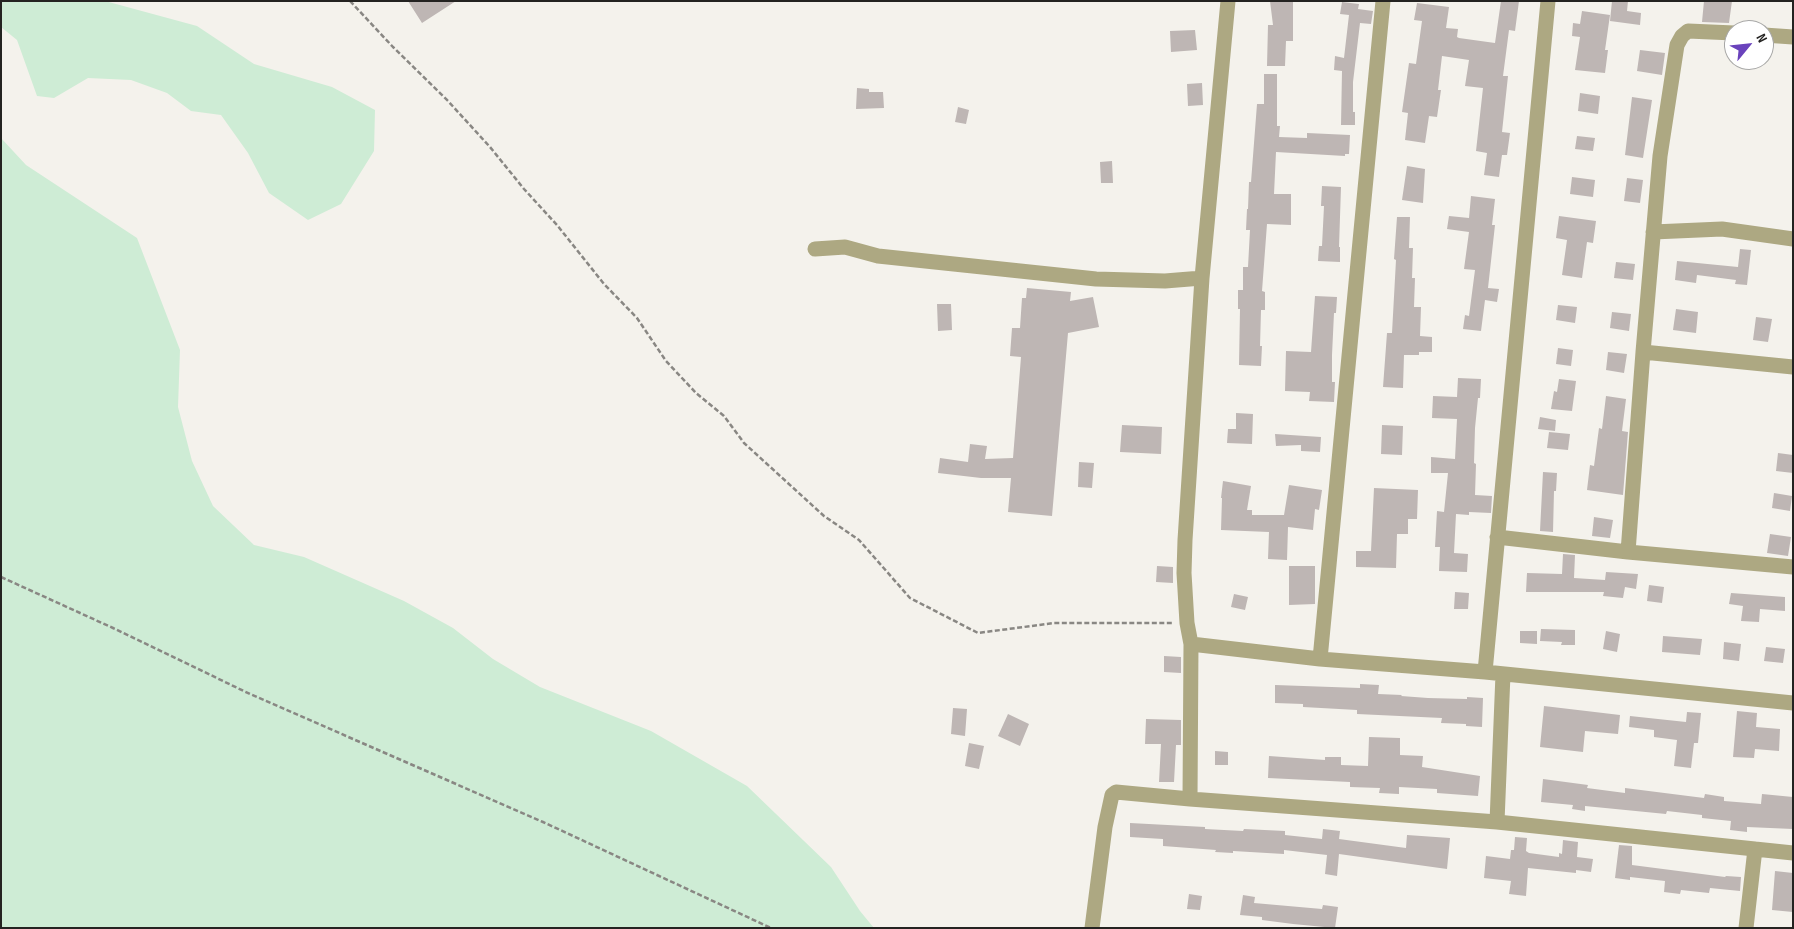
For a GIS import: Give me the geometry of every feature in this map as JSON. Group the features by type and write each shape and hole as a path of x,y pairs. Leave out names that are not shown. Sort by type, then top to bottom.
{"street":[{"path":"1190,799 1191,644 1187,623 1184,573 1185,540 1202,278 1228,1"},
{"path":"1320,658 1383,1"},
{"path":"1485,672 1548,1"},
{"path":"1628,552 1660,156 1677,46 1682,36 1688,31 1724,33"},
{"path":"1774,36 1793,37"},
{"path":"1653,232 1722,229 1793,239"},
{"path":"815,249 845,248 878,256 1096,280 1165,281 1202,278"},
{"path":"1643,352 1793,367"},
{"path":"1497,537 1628,552 1793,567"},
{"path":"1191,644 1793,703"},
{"path":"1497,822 1503,674"},
{"path":"1092,928 1105,827 1112,795 1116,792 1497,822 1793,852"},
{"path":"1746,928 1755,849"}],"path":[{"path":"350,1 392,48 448,102 490,147 557,225 604,284 637,318 666,361 696,393 724,416 744,444 824,516 859,540 910,598 978,633 1054,623 1187,623"},
{"path":"1,576 250,694 543,822 771,928"}],"green space":[{"path":"1,1 105,1 197,26 254,64 332,87 375,110 374,151 341,204 308,220 269,193 248,153 221,115 191,111 167,93 131,80 88,78 54,98 37,96 17,40 1,27"},
{"path":"1,138 26,165 137,238 180,350 178,407 192,461 213,506 254,545 304,557 404,601 453,628 493,659 540,687 651,731 747,786 831,867 860,911 874,928 1,928"}],"building":[{"path":"408,1 456,1 422,23"},
{"path":"1270,1 1293,1 1293,41 1286,41 1285,66 1267,66 1268,25 1273,25"},
{"path":"1501,1 1519,1 1515,31 1509,30 1503,76 1508,76 1502,132 1510,133 1507,155 1502,155 1499,177 1484,175 1487,153 1476,151 1483,88 1465,86 1469,60 1442,56 1438,90 1441,90 1437,117 1429,116 1425,143 1405,140 1408,113 1402,112 1409,63 1416,64 1422,21 1414,20 1417,3 1449,7 1446,28 1458,29 1457,37 1495,43"},
{"path":"1612,1 1628,1 1627,11 1641,13 1640,25 1610,21"},
{"path":"1704,1 1732,1 1729,20 1724,20 1724,23 1702,22"},
{"path":"1342,2 1359,4 1358,9 1373,11 1371,24 1360,23 1353,82 1355,125 1341,125 1342,71 1334,70 1335,56 1344,58 1349,15 1340,14"},
{"path":"1582,11 1610,15 1605,50 1608,50 1605,73 1575,70 1580,37 1572,36 1573,23 1580,24"},
{"path":"1195,30 1197,50 1171,52 1170,31"},
{"path":"1640,50 1665,53 1662,75 1637,71"},
{"path":"1264,74 1277,74 1277,126 1280,126 1279,137 1307,138 1307,133 1350,135 1349,154 1345,154 1345,156 1276,152 1274,194 1291,194 1291,225 1267,224 1262,291 1265,292 1265,310 1261,310 1261,366 1239,365 1240,309 1238,309 1238,290 1243,290 1243,267 1248,267 1250,230 1246,230 1249,182 1251,182 1257,104 1264,104"},
{"path":"1202,83 1203,105 1188,106 1187,84"},
{"path":"857,88 869,89 869,92 883,92 884,108 856,109"},
{"path":"1580,93 1600,96 1598,114 1578,111"},
{"path":"1632,97 1652,100 1643,158 1625,155"},
{"path":"958,107 969,110 966,124 955,122"},
{"path":"1577,136 1595,138 1593,151 1575,149"},
{"path":"1112,161 1113,183 1101,183 1100,162"},
{"path":"1407,166 1425,169 1423,203 1402,200"},
{"path":"1572,177 1595,180 1593,197 1570,194"},
{"path":"1627,178 1643,180 1640,203 1624,201"},
{"path":"1322,186 1341,187 1340,262 1318,261 1319,246 1322,246 1324,206 1321,206"},
{"path":"1471,196 1495,199 1492,225 1495,225 1488,288 1499,289 1497,302 1485,300 1481,331 1463,329 1465,315 1469,316 1475,270 1464,269 1469,232 1447,229 1449,216 1469,218"},
{"path":"1559,216 1596,221 1593,243 1587,242 1582,278 1562,275 1567,240 1556,238"},
{"path":"1397,217 1410,217 1409,248 1413,248 1412,278 1415,278 1414,307 1421,307 1420,336 1432,337 1432,352 1419,352 1419,355 1404,355 1403,388 1383,387 1387,333 1392,333"},
{"path":"1740,249 1751,250 1747,285 1735,284 1736,280 1697,275 1696,283 1675,280 1677,261 1738,267"},
{"path":"1616,262 1635,264 1633,280 1614,278"},
{"path":"1027,288 1071,292 1070,301 1093,297 1099,327 1068,333 1052,516 1008,512 1011,478 981,478 938,473 940,458 968,462 970,444 987,446 985,459 1013,458 1021,357 1010,356 1012,328 1020,328 1022,298 1026,298"},
{"path":"1315,296 1337,297 1336,313 1334,313 1332,355 1332,382 1335,382 1334,402 1309,401 1310,392 1285,391 1286,351 1311,352"},
{"path":"937,304 951,304 952,330 938,331"},
{"path":"1558,305 1577,307 1575,323 1556,320"},
{"path":"1676,309 1698,312 1696,333 1673,330"},
{"path":"1612,312 1631,314 1629,331 1610,328"},
{"path":"1756,317 1772,319 1768,342 1753,340"},
{"path":"1558,348 1573,350 1571,366 1556,364"},
{"path":"1608,352 1627,354 1624,373 1606,370"},
{"path":"1458,378 1481,379 1475,428 1475,495 1492,496 1491,513 1469,512 1469,515 1456,514 1454,553 1468,554 1467,572 1439,571 1440,547 1435,547 1437,511 1444,512 1448,473 1431,473 1431,457 1455,459 1457,419 1432,418 1433,396 1457,397"},
{"path":"1559,379 1576,381 1572,411 1551,409 1554,391 1557,392"},
{"path":"1606,396 1626,399 1622,431 1628,432 1623,495 1587,490 1590,465 1594,466 1599,428 1602,429"},
{"path":"1236,413 1253,414 1252,444 1227,443 1228,429 1236,429"},
{"path":"1540,417 1556,420 1555,431 1538,429"},
{"path":"1122,425 1162,427 1161,454 1120,452"},
{"path":"1382,425 1403,426 1402,455 1381,454"},
{"path":"1549,432 1570,434 1568,450 1547,448"},
{"path":"1275,434 1321,437 1320,452 1301,451 1301,445 1276,446"},
{"path":"1778,453 1793,455 1793,473 1776,471"},
{"path":"1079,462 1094,463 1092,488 1078,487"},
{"path":"1543,472 1557,473 1556,491 1554,491 1553,532 1540,531"},
{"path":"1223,481 1251,486 1247,510 1252,510 1252,515 1284,515 1289,485 1322,490 1319,510 1315,509 1313,530 1288,527 1287,560 1268,559 1269,532 1221,530"},
{"path":"1374,488 1418,490 1417,519 1408,519 1408,534 1397,534 1396,568 1356,567 1356,551 1371,551"},
{"path":"1774,493 1792,496 1790,511 1772,508"},
{"path":"1594,517 1613,520 1610,538 1592,536"},
{"path":"1770,534 1791,537 1788,556 1767,553"},
{"path":"1563,554 1575,555 1574,578 1605,580 1606,572 1638,574 1636,589 1625,587 1623,598 1603,596 1604,592 1526,592 1527,573 1562,574"},
{"path":"1157,566 1173,567 1173,583 1156,582"},
{"path":"1289,566 1315,566 1315,604 1289,605"},
{"path":"1649,585 1664,587 1662,603 1647,601"},
{"path":"1455,592 1469,593 1468,609 1454,609"},
{"path":"1731,593 1785,597 1785,611 1760,609 1759,622 1741,621 1743,606 1729,604"},
{"path":"1234,594 1248,597 1245,610 1231,607"},
{"path":"1541,629 1575,630 1575,645 1561,645 1562,642 1540,641"},
{"path":"1520,631 1537,631 1537,644 1520,643"},
{"path":"1606,631 1620,634 1617,652 1603,649"},
{"path":"1663,636 1702,639 1700,655 1662,652"},
{"path":"1724,642 1741,644 1739,661 1723,659"},
{"path":"1766,647 1785,649 1783,663 1764,661"},
{"path":"1164,656 1181,657 1181,673 1164,672"},
{"path":"1360,684 1379,685 1378,694 1428,698 1483,698 1482,727 1441,723 1442,718 1357,714 1357,710 1303,707 1303,704 1275,703 1275,685 1360,688"},
{"path":"1544,706 1620,715 1618,734 1585,731 1583,752 1540,747"},
{"path":"953,708 967,709 965,736 951,734"},
{"path":"1737,711 1757,713 1756,727 1780,729 1779,751 1755,749 1754,758 1733,757"},
{"path":"1687,712 1701,713 1698,743 1694,743 1691,768 1674,766 1677,740 1654,737 1654,730 1629,727 1630,716 1686,722"},
{"path":"1008,714 1029,724 1020,746 998,736"},
{"path":"1146,719 1181,720 1181,745 1176,745 1174,782 1159,782 1161,744 1145,744"},
{"path":"1369,737 1400,738 1400,755 1423,756 1422,767 1480,776 1478,796 1437,793 1437,789 1399,787 1399,794 1379,793 1380,788 1350,787 1350,782 1268,778 1269,756 1325,760 1325,757 1341,757 1341,765 1368,766"},
{"path":"969,743 984,746 979,769 965,766"},
{"path":"1215,751 1228,752 1228,765 1215,765"},
{"path":"1543,779 1588,785 1587,788 1625,793 1625,788 1704,798 1705,794 1724,797 1724,801 1761,804 1762,794 1793,797 1793,829 1747,827 1747,832 1730,830 1731,821 1702,818 1702,815 1667,811 1666,814 1585,806 1585,811 1572,809 1573,805 1541,802"},
{"path":"1130,823 1243,831 1244,829 1285,831 1285,835 1322,839 1323,829 1340,831 1339,839 1406,848 1407,835 1450,838 1447,869 1339,854 1337,876 1325,874 1327,855 1284,850 1284,854 1233,851 1233,853 1163,846 1163,839 1130,837"},
{"path":"1515,837 1527,838 1526,851 1529,853 1559,857 1559,853 1562,854 1563,840 1578,842 1577,857 1593,859 1591,872 1576,870 1576,873 1528,868 1526,896 1509,894 1511,881 1484,878 1486,856 1510,859 1511,850 1514,850"},
{"path":"1619,845 1632,846 1632,865 1725,877 1741,877 1740,891 1710,888 1709,893 1681,890 1680,894 1664,892 1665,881 1630,877 1630,880 1615,878"},
{"path":"1775,871 1793,873 1793,912 1772,910"},
{"path":"1189,894 1202,896 1200,910 1187,909"},
{"path":"1243,895 1255,897 1254,903 1322,909 1323,905 1338,907 1335,928 1262,920 1262,917 1240,915"}]}
